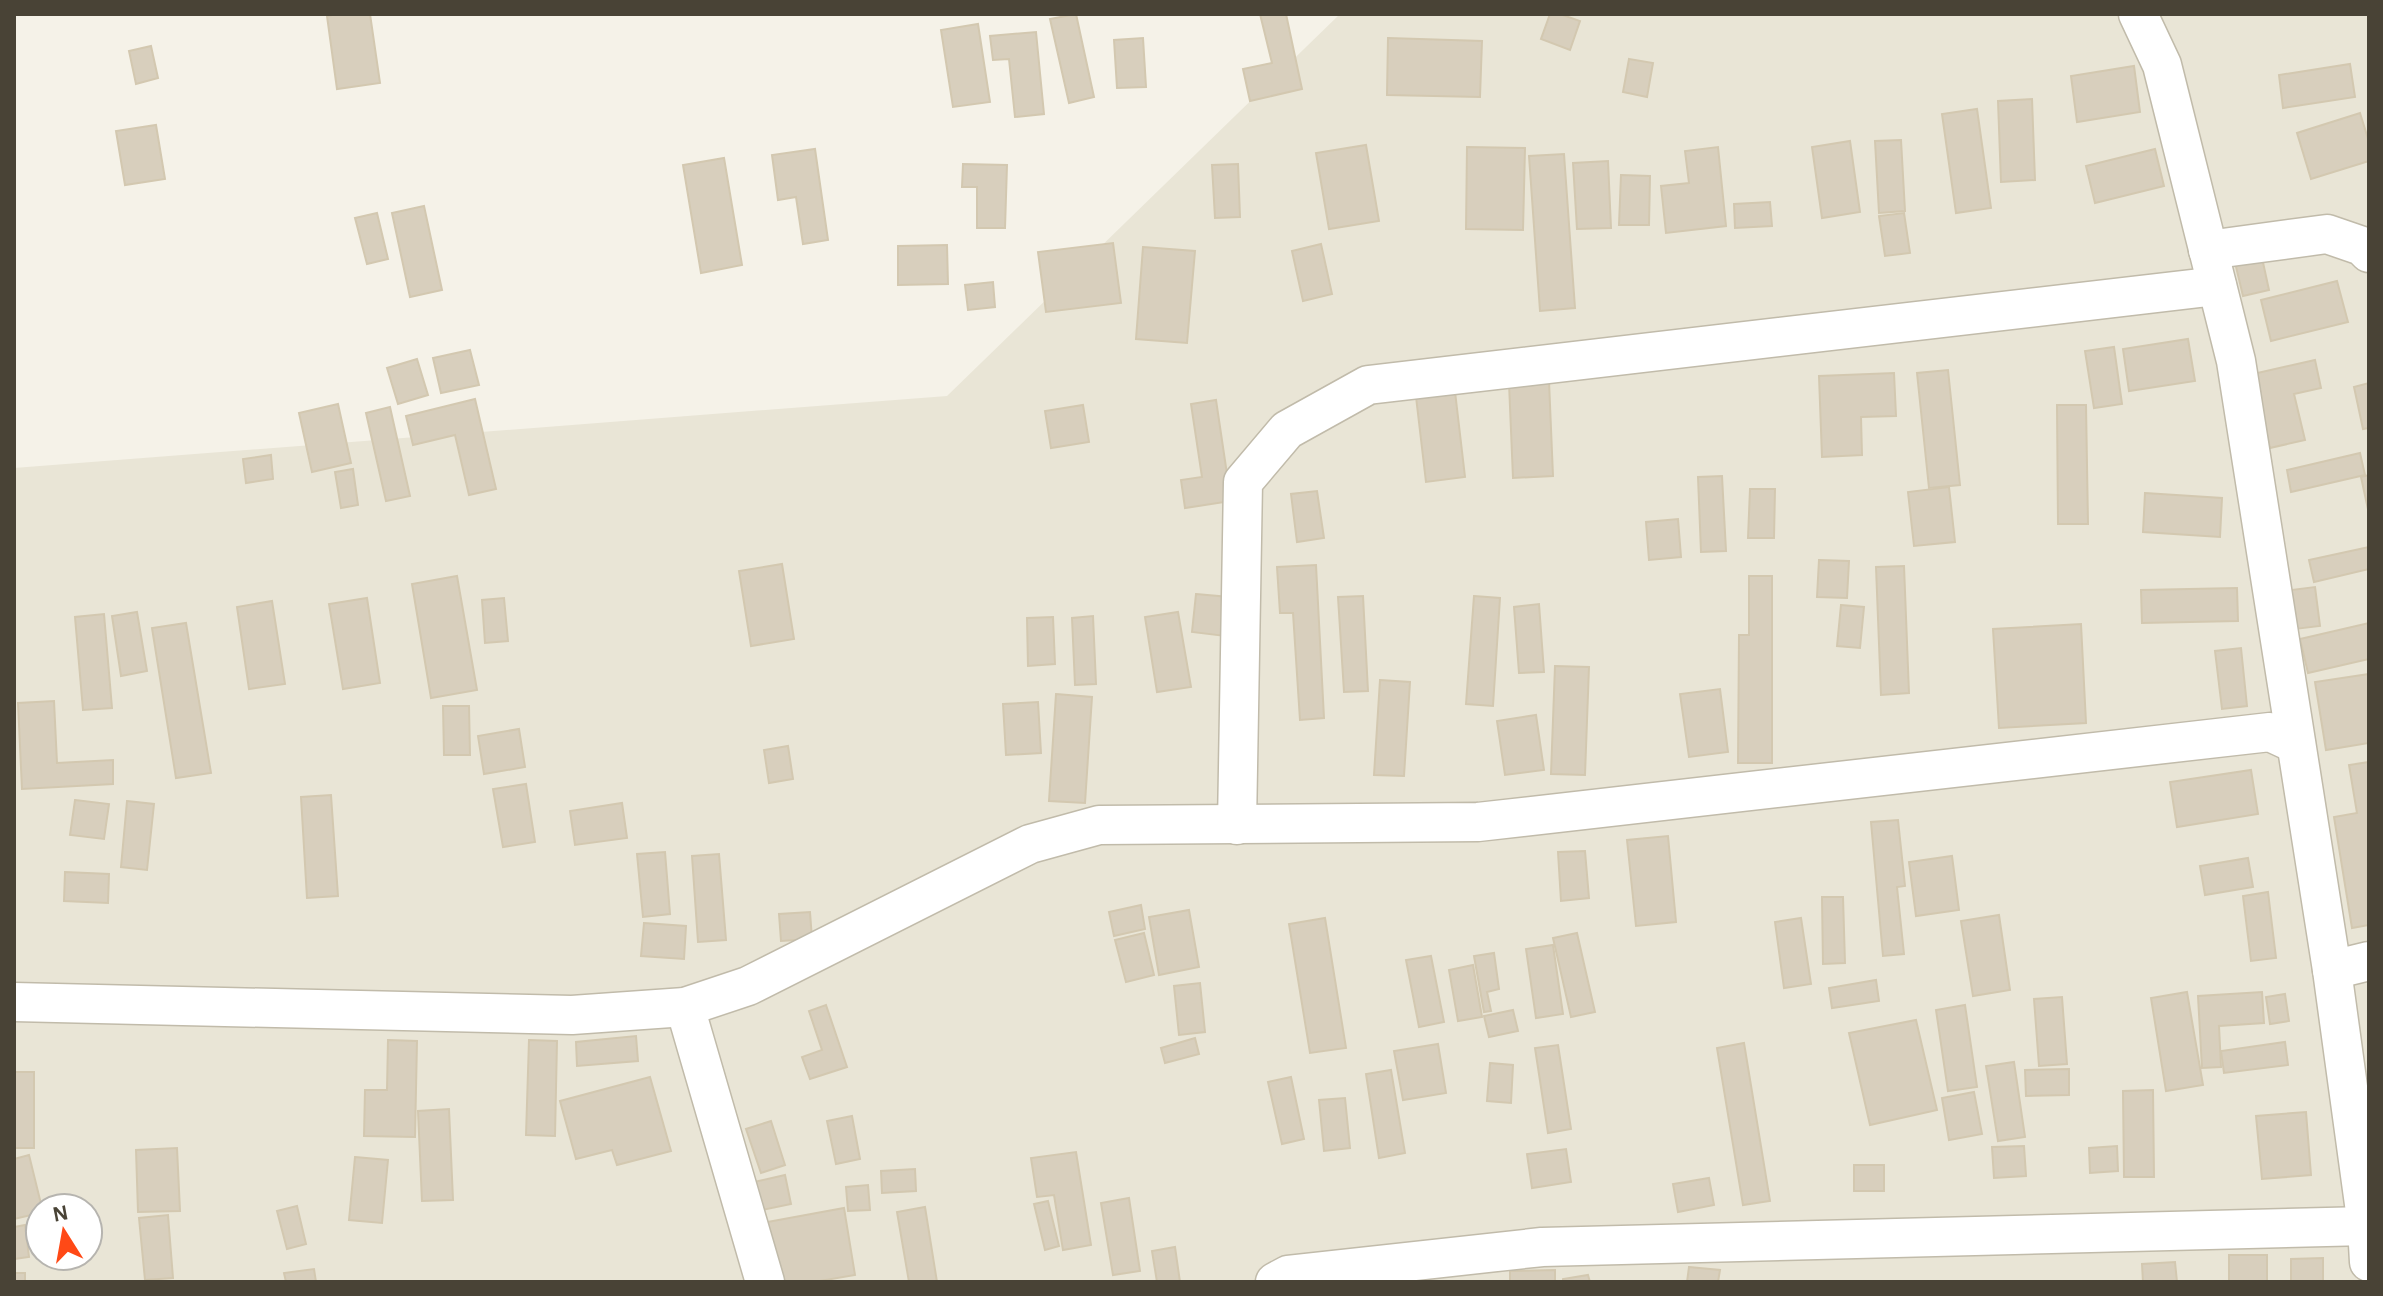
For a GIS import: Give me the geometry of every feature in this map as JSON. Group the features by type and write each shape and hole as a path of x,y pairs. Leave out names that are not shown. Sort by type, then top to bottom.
{"street":[{"path":"1275,1282 1288,1275 1542,1247 2368,1244 2332,970 2236,361 2162,65 2138,14"},
{"path":"2208,250 2327,234 2362,246 2369,253"},
{"path":"1237,825 1243,482 1287,430 1355,392 1368,385 2217,286"},
{"path":"14,1002 572,1015 685,1007 748,986 1030,844 1099,825 1478,822 2270,732 2296,744"},
{"path":"2332,970 2369,961"},
{"path":"685,1007 765,1282"}],"shaded area":[{"path":"1340,14 2369,14 2369,1282 14,1282 14,468 947,396"}],"building":[{"path":"370,14 380,83 337,89 327,16"},
{"path":"1076,14 1094,97 1069,103 1050,19"},
{"path":"1260,14 1286,14 1302,89 1250,101 1243,69 1272,63"},
{"path":"1550,14 1580,21 1570,50 1541,39"},
{"path":"978,24 990,102 953,107 941,30"},
{"path":"1036,32 1044,114 1015,117 1009,59 993,60 990,36"},
{"path":"1143,38 1146,87 1117,88 1114,40"},
{"path":"1388,38 1482,41 1480,97 1387,95"},
{"path":"151,46 158,78 136,84 129,51"},
{"path":"1629,59 1653,63 1647,97 1623,92"},
{"path":"2350,64 2355,97 2283,108 2279,75"},
{"path":"2134,66 2140,112 2077,122 2071,76"},
{"path":"2032,99 2035,180 2001,182 1998,101"},
{"path":"1977,109 1991,208 1956,213 1942,114"},
{"path":"2360,113 2369,142 2369,161 2311,179 2297,133"},
{"path":"156,125 165,179 125,185 116,131"},
{"path":"1901,140 1905,211 1879,213 1875,141"},
{"path":"1850,141 1860,212 1822,218 1812,147"},
{"path":"1366,145 1379,221 1329,229 1316,153"},
{"path":"1467,147 1525,148 1523,230 1466,229"},
{"path":"1718,147 1726,226 1666,233 1661,186 1689,183 1685,151"},
{"path":"815,149 828,240 803,244 796,197 778,200 772,155"},
{"path":"2155,149 2164,186 2095,203 2086,166"},
{"path":"1564,154 1575,308 1540,311 1529,156"},
{"path":"724,158 742,265 701,273 683,165"},
{"path":"1608,161 1611,228 1577,229 1573,163"},
{"path":"963,164 1007,165 1005,228 977,228 977,187 962,187"},
{"path":"1238,164 1240,217 1215,218 1212,165"},
{"path":"1621,175 1650,176 1649,225 1619,225"},
{"path":"1770,202 1772,226 1735,228 1734,204"},
{"path":"424,206 442,290 410,297 392,213"},
{"path":"377,213 388,259 367,264 355,218"},
{"path":"1904,213 1910,253 1885,256 1879,216"},
{"path":"1113,243 1121,303 1046,312 1038,252"},
{"path":"1321,244 1332,294 1303,301 1292,251"},
{"path":"2259,244 2269,290 2243,296 2232,250"},
{"path":"947,245 948,284 898,285 898,246"},
{"path":"1143,247 1195,251 1187,343 1136,339"},
{"path":"2337,281 2348,322 2271,341 2261,300"},
{"path":"993,282 995,307 968,310 965,285"},
{"path":"2188,339 2195,381 2129,391 2123,349"},
{"path":"2114,347 2122,404 2094,408 2085,351"},
{"path":"470,350 479,385 441,393 433,358"},
{"path":"417,359 428,395 398,404 387,368"},
{"path":"2315,360 2321,388 2294,394 2305,440 2270,448 2253,374"},
{"path":"1948,370 1960,485 1929,488 1917,373"},
{"path":"1894,373 1896,416 1861,417 1862,455 1822,457 1819,376"},
{"path":"1549,381 1553,476 1513,478 1509,383"},
{"path":"1454,383 1465,477 1426,482 1415,388"},
{"path":"2369,383 2369,428 2363,429 2354,387"},
{"path":"475,399 496,489 469,495 455,435 413,445 406,416"},
{"path":"1216,400 1231,501 1185,508 1181,480 1202,477 1191,404"},
{"path":"338,404 351,463 312,472 299,413"},
{"path":"1083,405 1089,442 1051,448 1045,411"},
{"path":"2057,405 2086,405 2088,524 2058,524"},
{"path":"390,407 410,496 386,501 366,413"},
{"path":"2360,453 2365,475 2291,492 2287,470"},
{"path":"271,455 273,479 246,483 243,459"},
{"path":"353,469 358,505 341,508 335,472"},
{"path":"2369,475 2369,514 2361,477"},
{"path":"1722,476 1726,551 1701,552 1698,477"},
{"path":"1949,487 1955,542 1914,546 1908,492"},
{"path":"1750,489 1775,489 1774,538 1748,538"},
{"path":"1317,491 1324,538 1297,542 1291,494"},
{"path":"2145,493 2222,498 2220,537 2143,532"},
{"path":"1678,519 1681,557 1649,560 1646,522"},
{"path":"2369,547 2369,569 2314,582 2309,560"},
{"path":"1819,560 1849,561 1847,598 1817,597"},
{"path":"782,564 794,639 751,646 739,571"},
{"path":"1316,565 1324,718 1300,720 1293,613 1280,613 1277,567"},
{"path":"1904,566 1909,693 1881,695 1876,567"},
{"path":"457,576 477,690 431,698 412,584"},
{"path":"1749,576 1772,576 1772,763 1738,763 1739,635 1749,635"},
{"path":"2315,587 2320,626 2295,629 2291,590"},
{"path":"2237,588 2238,621 2142,623 2141,590"},
{"path":"1196,594 1229,597 1225,636 1192,632"},
{"path":"1363,596 1368,691 1344,692 1338,597"},
{"path":"1474,596 1500,598 1493,706 1466,704"},
{"path":"367,598 380,683 343,689 329,604"},
{"path":"504,598 508,641 485,643 482,600"},
{"path":"272,601 285,684 249,689 237,607"},
{"path":"1539,604 1544,672 1519,673 1514,607"},
{"path":"1841,605 1864,607 1860,648 1837,646"},
{"path":"137,612 147,671 121,676 112,616"},
{"path":"1178,612 1191,687 1157,692 1145,617"},
{"path":"104,614 112,708 83,710 75,617"},
{"path":"1093,616 1096,684 1075,685 1072,618"},
{"path":"1053,617 1055,664 1028,666 1027,618"},
{"path":"186,623 211,773 176,778 152,628"},
{"path":"2369,623 2369,659 2308,673 2300,639"},
{"path":"2081,624 2086,723 1999,728 1993,629"},
{"path":"2241,648 2247,706 2222,709 2215,651"},
{"path":"1555,666 1589,667 1585,775 1551,774"},
{"path":"2369,674 2369,743 2326,750 2315,682"},
{"path":"1380,680 1410,682 1404,776 1374,775"},
{"path":"1720,689 1728,752 1689,757 1680,694"},
{"path":"1056,694 1092,697 1085,803 1049,801"},
{"path":"54,701 57,763 113,760 113,784 22,789 18,703"},
{"path":"1038,702 1041,753 1006,755 1003,704"},
{"path":"443,706 469,706 470,755 444,755"},
{"path":"1536,715 1544,770 1505,775 1497,721"},
{"path":"519,729 525,767 484,774 478,736"},
{"path":"788,746 793,779 769,783 764,750"},
{"path":"2369,762 2369,925 2352,928 2334,817 2357,813 2349,765"},
{"path":"2251,770 2258,814 2177,827 2170,782"},
{"path":"526,784 535,842 503,847 493,789"},
{"path":"331,795 338,896 307,898 301,797"},
{"path":"75,800 109,804 104,839 70,835"},
{"path":"127,801 154,804 147,870 121,867"},
{"path":"622,803 627,838 575,845 570,811"},
{"path":"1898,820 1905,886 1897,887 1904,954 1883,956 1871,822"},
{"path":"1668,836 1676,922 1636,926 1627,840"},
{"path":"1585,851 1589,898 1561,901 1558,852"},
{"path":"665,852 670,914 643,917 637,854"},
{"path":"719,854 726,940 698,942 692,856"},
{"path":"1952,856 1959,910 1916,916 1909,862"},
{"path":"2248,858 2253,887 2205,895 2200,866"},
{"path":"65,872 109,874 108,903 64,901"},
{"path":"2268,892 2276,958 2251,961 2243,896"},
{"path":"1822,897 1843,897 1845,963 1823,964"},
{"path":"1141,905 1145,929 1114,936 1109,912"},
{"path":"1189,910 1199,967 1159,975 1149,917"},
{"path":"810,912 812,939 781,941 779,914"},
{"path":"1999,915 2010,990 1973,996 1961,921"},
{"path":"1325,918 1346,1048 1310,1053 1289,924"},
{"path":"1801,918 1811,984 1784,988 1775,922"},
{"path":"644,923 686,926 684,959 641,956"},
{"path":"1144,933 1154,975 1126,982 1115,940"},
{"path":"1577,933 1595,1012 1571,1017 1553,938"},
{"path":"1553,945 1563,1014 1536,1018 1526,949"},
{"path":"1494,953 1499,989 1487,992 1491,1011 1484,1012 1474,956"},
{"path":"1431,956 1444,1022 1419,1027 1406,960"},
{"path":"1473,965 1482,1017 1458,1021 1449,970"},
{"path":"1876,980 1879,1001 1832,1008 1829,988"},
{"path":"1200,983 1205,1032 1179,1035 1174,986"},
{"path":"2187,992 2203,1085 2166,1091 2151,998"},
{"path":"2262,992 2264,1023 2219,1026 2221,1067 2202,1068 2198,996"},
{"path":"2285,994 2289,1021 2270,1024 2266,997"},
{"path":"2062,997 2067,1064 2039,1066 2034,999"},
{"path":"826,1005 847,1067 810,1079 802,1057 822,1050 809,1011"},
{"path":"1965,1005 1977,1087 1948,1091 1936,1010"},
{"path":"1513,1010 1518,1031 1489,1037 1484,1016"},
{"path":"1916,1020 1937,1110 1870,1125 1849,1033"},
{"path":"636,1036 638,1061 577,1066 576,1042"},
{"path":"1195,1038 1199,1054 1165,1063 1161,1048"},
{"path":"388,1040 417,1041 415,1137 364,1136 365,1090 387,1090"},
{"path":"529,1040 557,1041 555,1136 526,1135"},
{"path":"2285,1042 2288,1065 2224,1073 2221,1051"},
{"path":"1744,1043 1770,1201 1743,1205 1717,1048"},
{"path":"1438,1044 1446,1093 1403,1100 1394,1051"},
{"path":"1558,1045 1571,1129 1548,1133 1535,1048"},
{"path":"2014,1062 2025,1137 1998,1141 1986,1066"},
{"path":"1490,1063 1513,1065 1511,1103 1487,1101"},
{"path":"2069,1069 2069,1095 2026,1096 2025,1070"},
{"path":"1391,1070 1405,1153 1379,1158 1366,1074"},
{"path":"14,1072 34,1072 34,1148 14,1148"},
{"path":"650,1077 671,1151 617,1165 612,1150 576,1159 560,1101"},
{"path":"1291,1077 1304,1139 1282,1144 1268,1082"},
{"path":"2153,1090 2154,1177 2124,1177 2123,1091"},
{"path":"1974,1092 1982,1134 1949,1140 1942,1098"},
{"path":"1345,1098 1350,1148 1324,1151 1319,1100"},
{"path":"449,1109 453,1200 422,1201 418,1111"},
{"path":"2306,1112 2311,1175 2262,1179 2256,1116"},
{"path":"852,1116 860,1159 836,1164 827,1121"},
{"path":"771,1121 785,1165 761,1173 746,1129"},
{"path":"2024,1146 2026,1176 1994,1178 1992,1147"},
{"path":"2117,1146 2118,1171 2090,1173 2089,1148"},
{"path":"177,1148 180,1211 138,1212 136,1150"},
{"path":"1566,1149 1571,1182 1532,1188 1527,1154"},
{"path":"1076,1152 1091,1245 1063,1250 1054,1195 1037,1197 1031,1158"},
{"path":"29,1155 38,1192 24,1192 24,1217 14,1219 14,1159"},
{"path":"355,1157 388,1160 382,1223 349,1220"},
{"path":"1854,1165 1884,1165 1884,1191 1854,1191"},
{"path":"915,1169 916,1191 882,1193 881,1171"},
{"path":"785,1175 791,1204 748,1213 741,1185"},
{"path":"1709,1178 1714,1205 1678,1212 1673,1184"},
{"path":"868,1185 870,1210 848,1211 846,1187"},
{"path":"1129,1198 1140,1271 1113,1275 1101,1203"},
{"path":"1048,1201 1059,1246 1045,1250 1034,1204"},
{"path":"297,1206 306,1244 287,1249 277,1211"},
{"path":"925,1207 937,1282 909,1282 897,1212"},
{"path":"844,1208 855,1275 814,1282 772,1282 762,1223"},
{"path":"168,1215 173,1278 145,1280 139,1218"},
{"path":"24,1225 24,1258 14,1259 14,1227"},
{"path":"1175,1247 1180,1282 1157,1282 1152,1251"},
{"path":"2229,1255 2267,1255 2267,1282 2229,1282"},
{"path":"2323,1258 2323,1282 2291,1282 2291,1259"},
{"path":"2175,1262 2177,1282 2143,1282 2142,1264"},
{"path":"1689,1267 1720,1270 1718,1282 1687,1282"},
{"path":"314,1269 316,1282 286,1282 284,1273"},
{"path":"1555,1270 1555,1282 1510,1282 1510,1271"},
{"path":"14,1273 25,1273 25,1282 14,1282"},
{"path":"1588,1275 1590,1282 1563,1282 1563,1279"}]}
